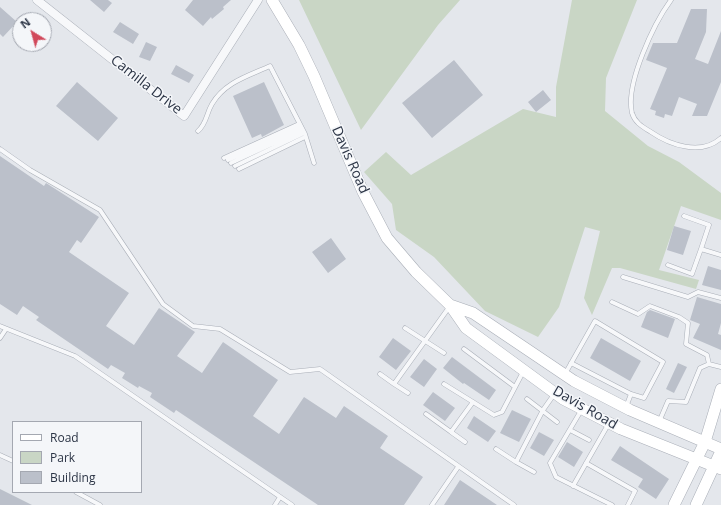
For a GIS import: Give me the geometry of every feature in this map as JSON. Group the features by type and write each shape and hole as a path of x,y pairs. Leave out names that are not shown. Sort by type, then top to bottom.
{"main road":[{"name":"Davis Road","path":"272,0 299,45 314,76 360,185 387,238 416,272 450,305 466,328 555,393 582,409 610,423 718,468"},
{"name":"Davis Road","path":"450,305 473,313 564,375 625,408 721,450"},
{"path":"674,505 705,442 721,389"},
{"path":"696,505 718,468 721,450"}],"street":[{"name":"Camilla Drive","path":"37,0 184,116 258,0"}],"lane":[{"path":"671,0 661,13 641,59 633,91 632,112 640,125 663,140 679,145 692,148 706,146 716,143 721,138"},
{"path":"198,131 206,124 212,104 227,86 270,66 302,130 314,163"},
{"path":"231,163 302,130"},
{"path":"231,163 302,130"},
{"path":"231,163 302,130"},
{"path":"0,150 30,170 100,210 163,304 193,326 220,329 290,372 320,369 514,505"},
{"path":"668,265 692,274 709,225 684,216"},
{"path":"700,249 721,255"},
{"path":"623,277 688,297 698,292 721,298"},
{"path":"612,302 638,314 650,306 679,317 688,323 686,344 707,355 709,364"},
{"path":"394,384 450,305"},
{"path":"564,375 595,321 662,362 644,398 631,394 571,363"},
{"path":"0,326 75,356 292,505"},
{"path":"405,328 444,353"},
{"path":"0,338 6,329"},
{"path":"464,349 515,387"},
{"path":"659,422 668,401 686,402 700,368 709,364 721,367"},
{"path":"444,384 494,415 502,412 524,370"},
{"path":"380,374 408,393"},
{"path":"516,462 543,410 555,393"},
{"path":"625,408 631,394"},
{"path":"527,399 557,422"},
{"path":"451,432 473,402"},
{"path":"582,409 550,463 556,477 612,505"},
{"path":"426,414 465,442"},
{"path":"573,486 610,423"},
{"path":"570,430 589,440"},
{"path":"496,449 534,472"},
{"path":"0,455 12,461"},
{"path":"586,463 635,491 628,505"},
{"path":"432,505 458,467"},
{"path":"78,493 93,503 100,505"},
{"path":"275,505 280,497"}],"green space":[{"path":"299,0 460,0 438,25 361,130"},
{"path":"572,0 637,0 606,78 605,111 648,146 679,162 721,193 721,220 681,206 659,270 699,280 696,289 620,268 612,268 592,315 584,298 600,231 585,227 559,307 538,337 485,311 434,257 396,230 392,204 364,172 386,152 411,175 523,109 556,117 556,87"}],"building":[{"path":"90,0 108,0 112,3 104,12"},
{"path":"193,0 231,0 223,7 224,9 212,19 211,17 203,26 185,10"},
{"path":"0,7 12,18 12,27 3,37 0,34"},
{"path":"691,9 707,9 706,32 695,59 708,64 721,31 721,82 707,116 692,116 697,104 679,97 672,116 665,114 664,118 655,115 656,111 650,109 667,68 646,60 653,43 677,43"},
{"path":"120,22 139,34 133,44 113,32"},
{"path":"146,42 157,47 150,61 139,57"},
{"path":"454,60 483,95 432,138 402,103"},
{"path":"176,65 194,75 189,83 171,74"},
{"path":"77,82 118,118 98,141 56,106"},
{"path":"264,82 284,125 262,137 261,134 252,138 233,96"},
{"path":"543,90 551,100 536,112 528,102"},
{"path":"0,156 44,186 46,183 99,217 81,243 77,240 69,252 129,293 106,326 134,345 159,308 195,332 177,356 202,373 223,342 278,380 253,416 279,434 304,397 336,418 344,406 388,436 380,448 423,477 404,505 318,505 176,410 174,413 150,397 152,393 139,386 138,388 122,378 125,373 111,365 108,369 36,320 39,317 23,306 17,315 0,304"},
{"path":"674,226 691,231 683,255 667,250"},
{"path":"331,238 346,259 328,273 312,252"},
{"path":"708,266 721,270 721,290 702,285"},
{"path":"697,297 721,304 721,323 718,334 721,335 721,350 693,338 700,324 690,320"},
{"path":"650,310 675,319 668,338 641,327 647,312"},
{"path":"393,338 411,351 396,370 379,357"},
{"path":"601,338 641,361 630,381 590,358"},
{"path":"452,357 496,390 489,400 464,383 463,384 443,368"},
{"path":"424,359 437,369 424,387 410,377"},
{"path":"678,363 687,367 674,393 666,389"},
{"path":"433,392 455,408 445,421 423,405"},
{"path":"512,410 531,419 519,442 500,433"},
{"path":"474,416 496,431 488,442 467,428"},
{"path":"539,432 554,440 544,456 530,448"},
{"path":"567,442 583,452 574,467 558,457"},
{"path":"620,446 669,479 656,499 638,487 643,479 611,460"},
{"path":"460,480 497,505 444,505"},
{"path":"0,489 32,505 0,505"}]}
